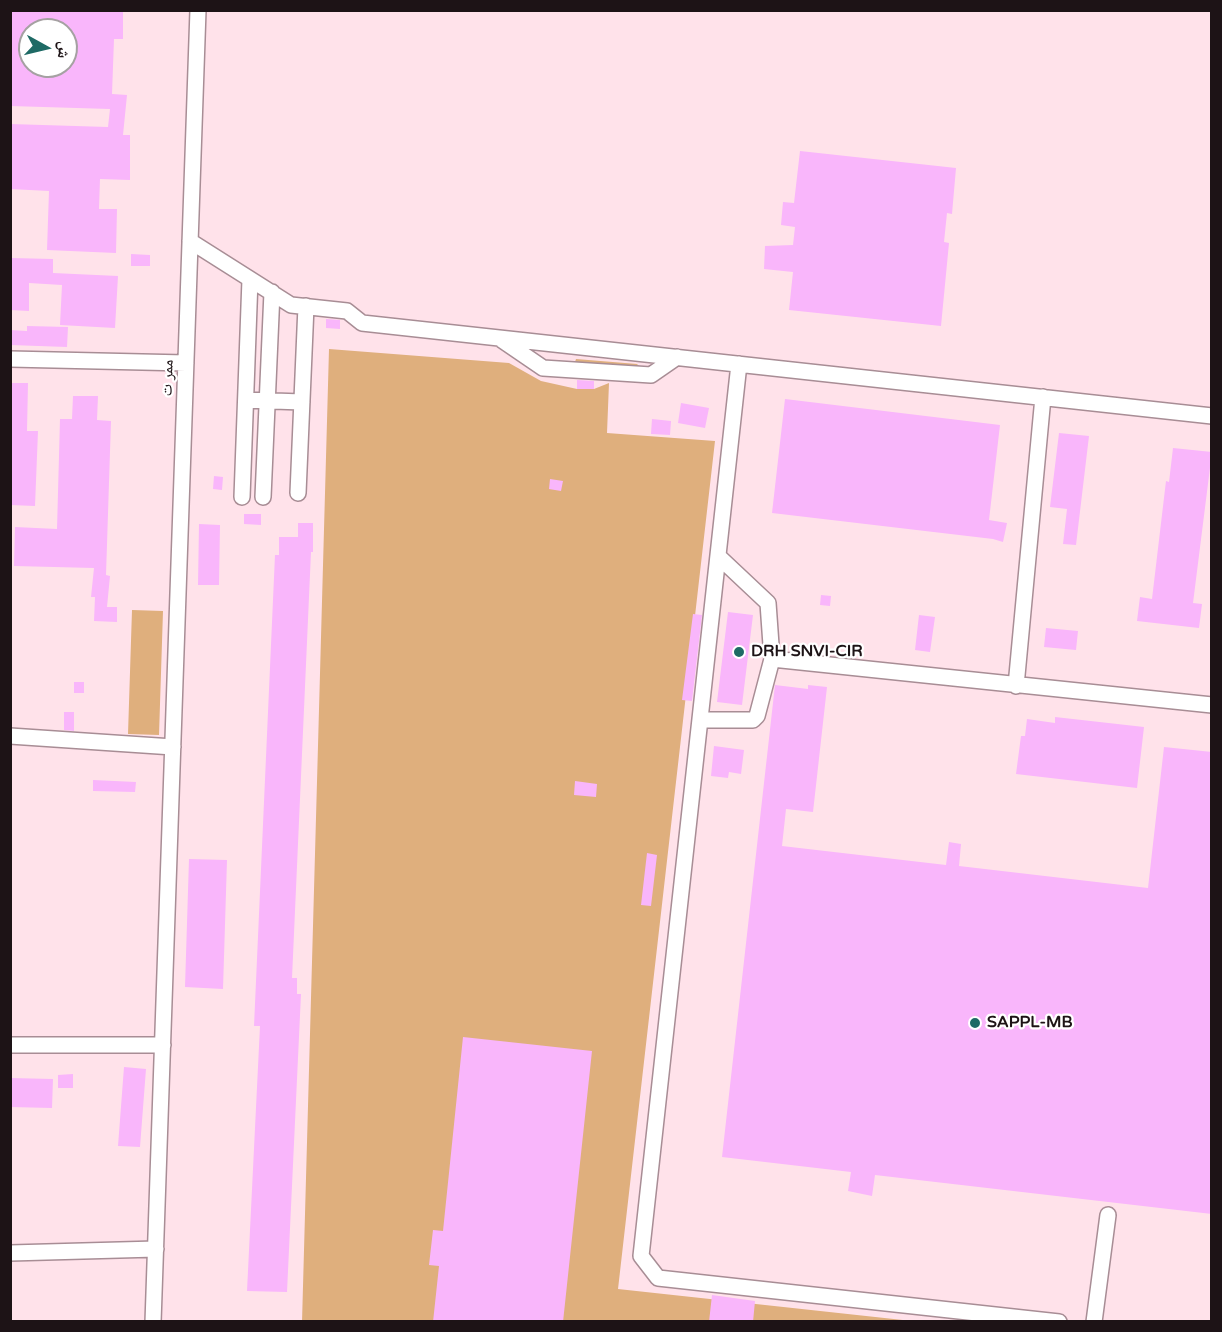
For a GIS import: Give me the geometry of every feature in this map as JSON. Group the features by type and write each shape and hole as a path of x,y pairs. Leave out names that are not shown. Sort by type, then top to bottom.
{"street":[{"name":"ممر ت","path":"153,1322 198,10"},
{"path":"190,241 291,305 347,311 362,323 1212,416"},
{"path":"242,497 250,279"},
{"path":"263,497 272,292"},
{"path":"298,493 306,306"},
{"path":"500,338 543,368 651,375 677,357"},
{"path":"10,359 186,363"},
{"path":"739,364 641,1256 658,1278 1059,1322"},
{"path":"1016,686 1043,398"},
{"path":"246,400 302,402"},
{"path":"700,720 753,720 757,716 772,659 768,603 718,556"},
{"path":"772,659 1212,705"},
{"path":"10,736 173,747"},
{"path":"10,1045 163,1045"},
{"path":"1094,1322 1108,1215"},
{"path":"10,1252 156,1249"}],"shaded area":[{"path":"329,349 509,363 541,381 577,389 594,389 609,383 607,433 715,441 618,1289 912,1321 302,1322"},
{"path":"576,359 637,364 641,368 574,365"},
{"path":"132,610 163,611 159,735 128,734"}],"building":[{"path":"10,10 123,10 123,39 114,39 112,94 127,95 123,135 130,135 130,180 100,179 99,209 117,209 116,253 47,250 49,191 10,189 10,124 108,127 110,109 10,106"},
{"path":"800,151 956,168 952,214 947,213 944,242 949,243 941,326 789,310 793,272 764,269 765,246 793,245 795,227 781,225 783,202 794,203"},
{"path":"131,254 150,255 150,266 131,266"},
{"path":"11,258 53,259 53,273 118,276 115,328 60,325 62,285 29,283 29,311 10,310"},
{"path":"326,319 340,320 340,329 326,328"},
{"path":"27,326 68,327 67,347 10,345 10,330 27,331"},
{"path":"577,380 594,381 594,389 577,389"},
{"path":"10,383 28,383 27,431 38,431 35,506 10,505"},
{"path":"73,396 98,396 97,420 111,421 106,575 110,576 107,607 117,607 117,622 94,621 95,597 91,597 94,568 14,566 15,527 57,529 60,419 72,419"},
{"path":"785,399 1000,425 989,520 1007,523 1003,542 772,513"},
{"path":"681,403 709,408 705,428 678,423"},
{"path":"652,419 671,421 670,435 651,434"},
{"path":"1059,433 1089,436 1076,545 1063,544 1067,509 1050,507"},
{"path":"1173,448 1212,452 1193,603 1202,604 1199,628 1137,621 1140,597 1152,599 1166,481 1169,482"},
{"path":"214,476 223,477 222,490 213,489"},
{"path":"550,479 563,481 561,491 549,489"},
{"path":"244,514 261,514 261,525 244,524"},
{"path":"298,523 313,523 313,552 311,552 292,978 297,978 297,994 301,994 287,1292 247,1291 260,1026 254,1026 275,555 279,555 279,537 298,537"},
{"path":"199,524 220,525 219,585 198,585"},
{"path":"821,595 831,596 830,606 820,605"},
{"path":"728,612 753,615 742,705 717,702"},
{"path":"693,614 702,615 692,701 682,700"},
{"path":"919,615 935,617 930,652 915,650"},
{"path":"1046,628 1078,631 1076,650 1044,647"},
{"path":"74,682 84,682 84,693 74,693"},
{"name":"SAPPL-MB","path":"775,685 808,689 808,685 827,687 813,812 786,809 782,846 946,865 949,842 961,844 959,866 1148,888 1164,747 1212,752 1212,1214 875,1175 872,1196 848,1191 851,1172 722,1157"},
{"path":"64,712 74,712 74,731 64,730"},
{"path":"1055,717 1144,727 1137,788 1016,774 1021,736 1025,736 1027,719 1055,723"},
{"path":"714,746 744,750 741,774 729,772 728,778 711,776"},
{"path":"93,780 136,782 135,792 93,791"},
{"path":"575,781 597,784 596,797 574,795"},
{"path":"647,853 657,855 651,906 641,905"},
{"path":"189,859 227,860 223,989 185,987"},
{"path":"463,1037 592,1051 563,1322 433,1322 439,1266 429,1265 433,1230 443,1231"},
{"path":"124,1067 146,1069 140,1147 118,1146"},
{"path":"73,1074 73,1088 58,1088 58,1075"},
{"path":"10,1078 53,1079 52,1108 10,1107"},
{"path":"712,1295 755,1301 753,1322 709,1322"}],"place":[{"name":"DRH SNVI-CIR","path":"739,652"},
{"name":"SAPPL-MB","path":"975,1023"}]}
